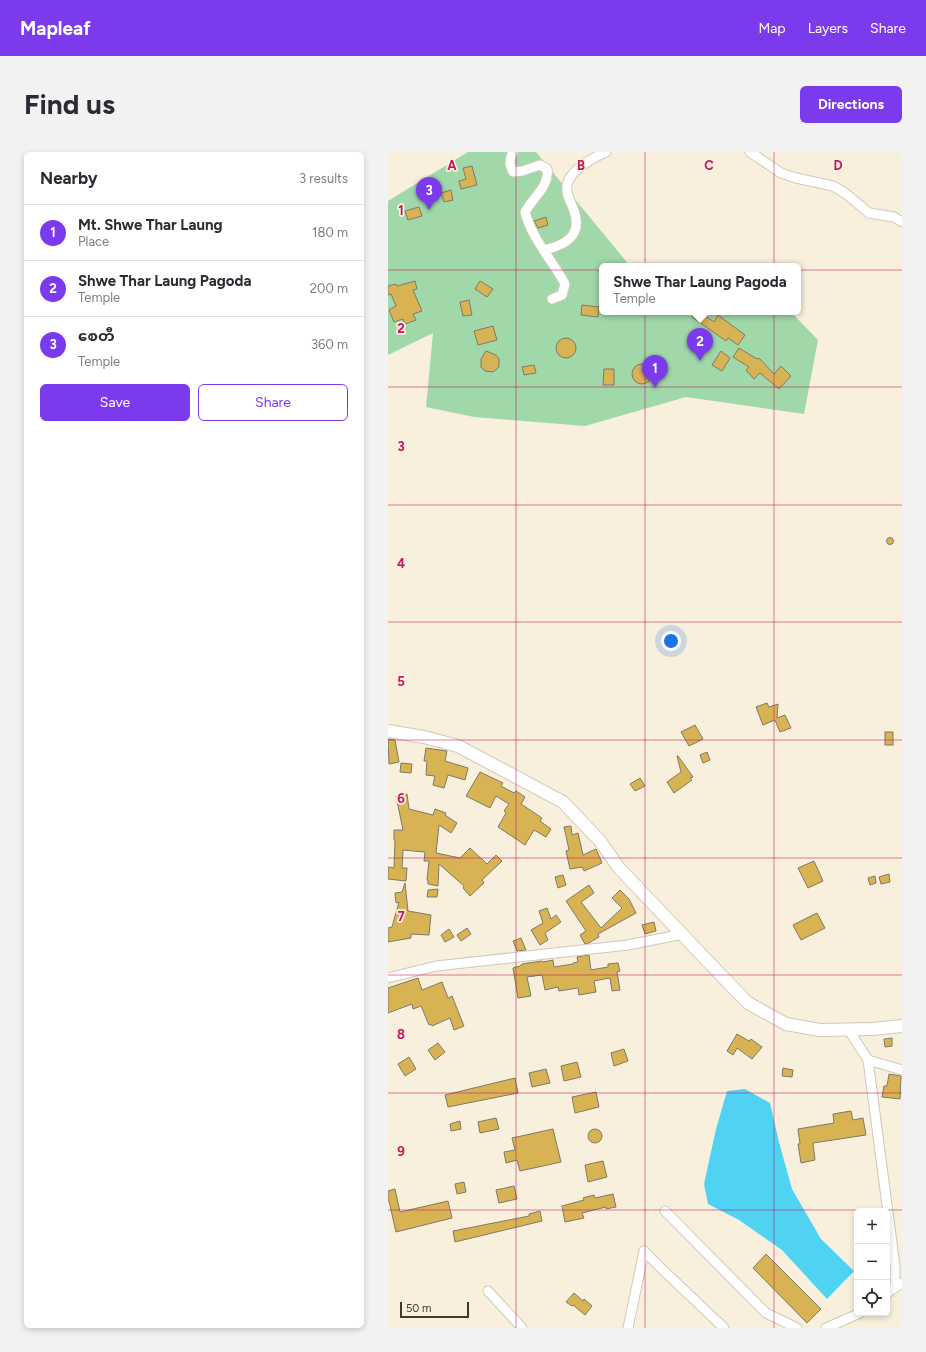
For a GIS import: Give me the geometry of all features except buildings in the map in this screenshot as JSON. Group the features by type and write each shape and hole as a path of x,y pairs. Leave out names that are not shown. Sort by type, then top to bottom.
{"main road":[{"path":"388,731 424,737 458,746 563,802 600,841 619,868 748,1003 786,1024 820,1030 902,1026"}],"street":[{"path":"513,152 509,159 513,172 522,171 540,165 548,169 549,177 544,186 530,203 526,212 528,223 565,284 562,295 552,299"},
{"path":"544,250 557,247 573,236 577,227 567,191 568,182 574,172 606,152"},
{"path":"750,152 781,173 796,178 833,186 845,193 869,213 894,217 902,222"},
{"path":"388,978 436,966 628,946 683,934"},
{"path":"848,1029 868,1060 899,1285 890,1291"},
{"path":"868,1060 902,1070"},
{"path":"665,1211 766,1313 797,1328"},
{"path":"628,1328 644,1251 724,1328"},
{"path":"488,1290 522,1328"},
{"path":"826,1328 854,1316"}],"green space":[{"path":"468,152 536,152 628,263 599,263 599,315 794,315 818,340 804,414 686,397 585,426 474,417 426,407 433,333 388,355 388,201"}],"water":[{"path":"745,1089 770,1103 792,1189 821,1239 854,1271 827,1299 782,1250 739,1220 708,1204 704,1184 716,1129 727,1091"}],"place":[{"name":"စေတီ","path":"429,210"},
{"name":"Shwe Thar Laung Pagoda","path":"700,361"},
{"name":"Mt. Shwe Thar Laung","path":"655,388"}]}
